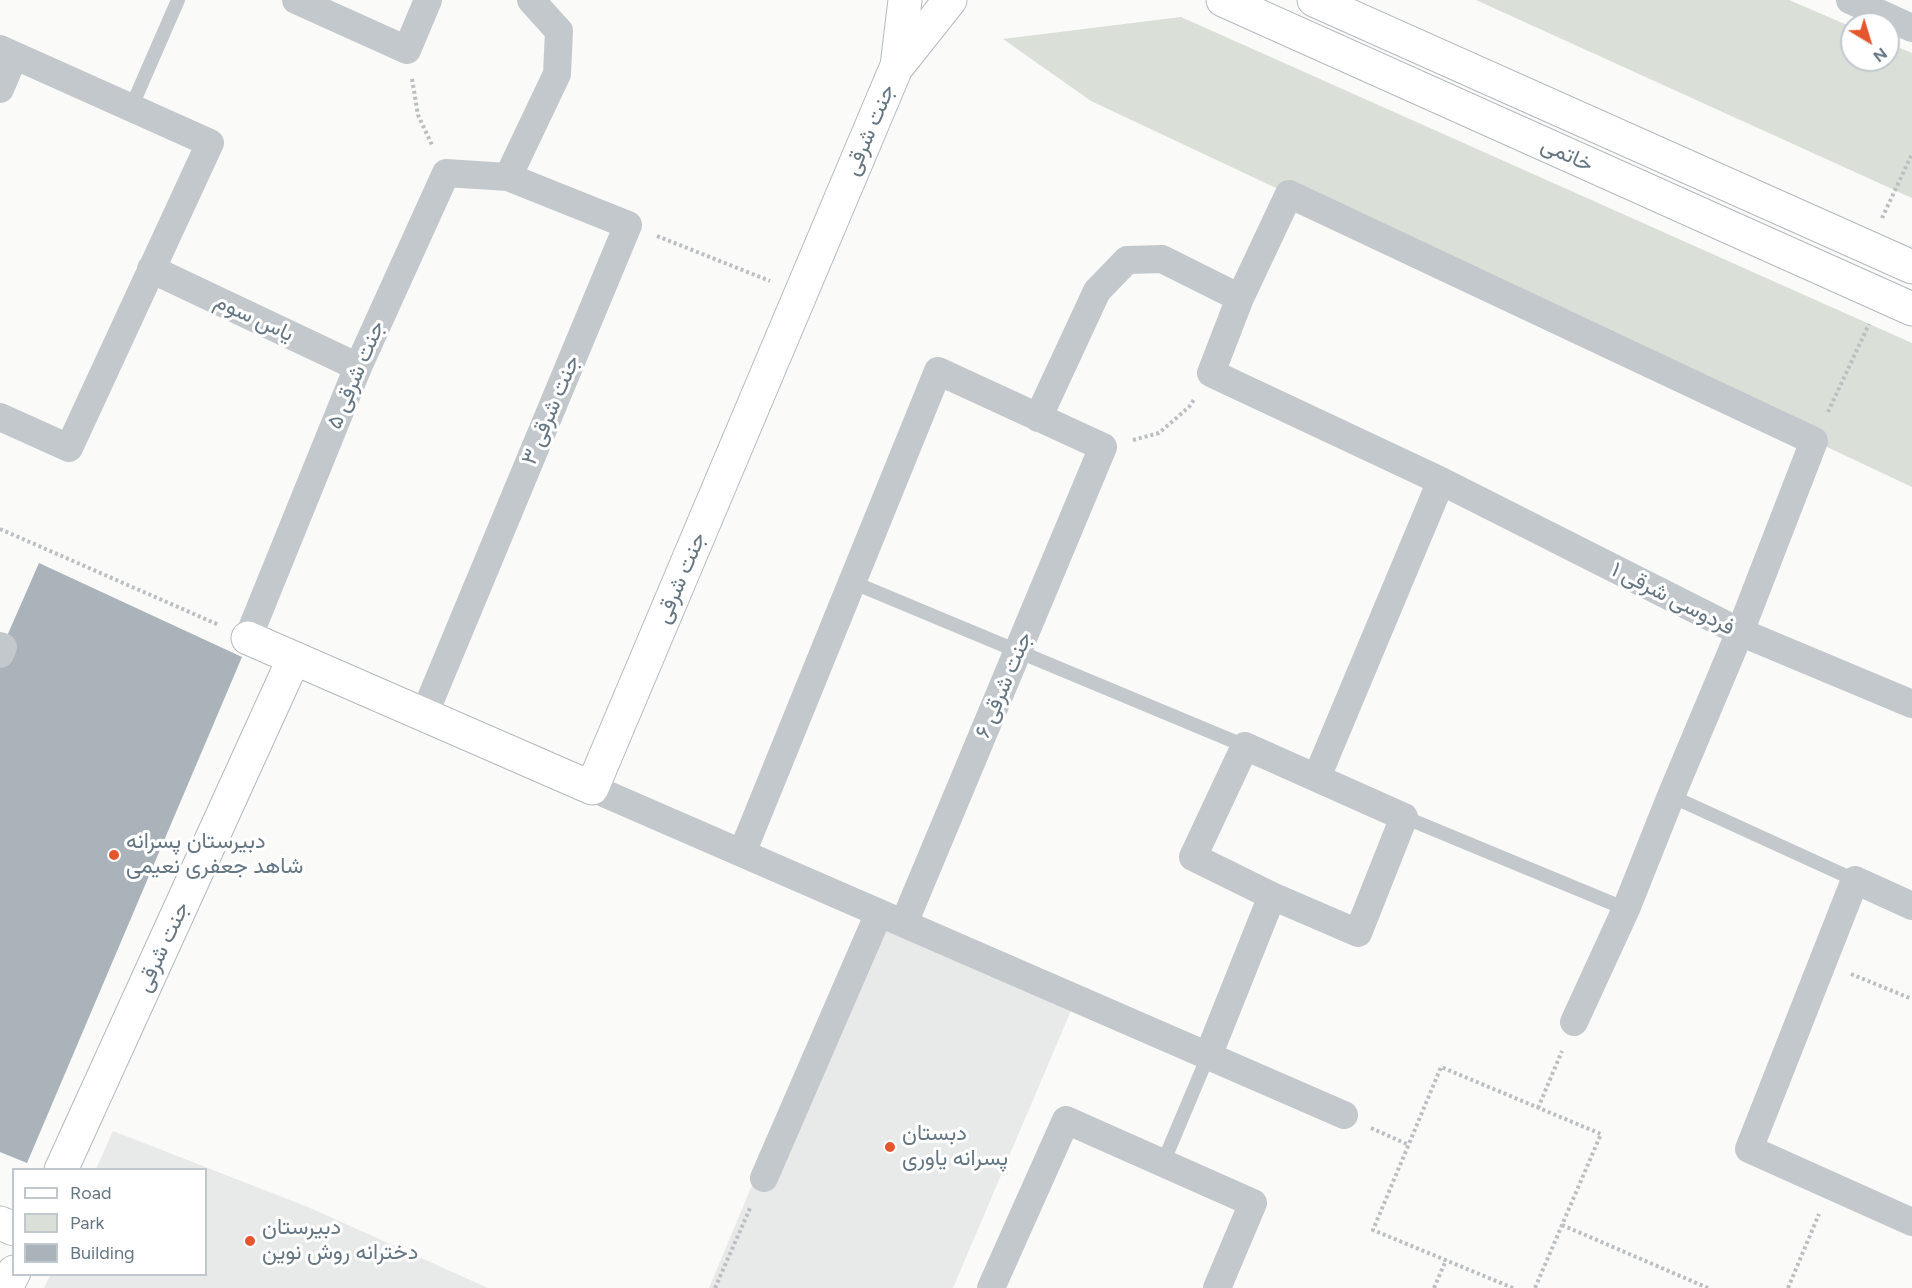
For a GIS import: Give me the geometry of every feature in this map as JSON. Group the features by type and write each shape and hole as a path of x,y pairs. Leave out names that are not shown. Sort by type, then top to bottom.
{"street":[{"path":"296,0 407,50 428,0"},
{"path":"508,177 557,74 559,31 531,0"},
{"path":"896,68 905,0"},
{"path":"896,68 950,0"},
{"name":"خاتمی","path":"1223,0 1897,303"},
{"name":"خاتمی","path":"1314,0 1912,267"},
{"path":"1850,0 1912,28"},
{"path":"0,89 7,53 210,144 69,448 0,417"},
{"name":"جنت شرقی","path":"592,788 896,68"},
{"path":"446,173 508,177 628,225"},
{"name":"جنت شرقی ۵","path":"248,638 358,367 446,173"},
{"path":"1211,373 1240,298 1289,194 1814,441 1740,632 1626,909 1574,1022"},
{"name":"جنت شرقی ۳","path":"424,715 628,225"},
{"path":"1038,418 1097,291 1127,260 1162,259 1240,298"},
{"name":"یاس سوم","path":"151,269 358,367"},
{"path":"742,853 938,371 1103,447"},
{"name":"فردوسی شرقی ۱","path":"1211,373 1441,481 1740,632 1912,704"},
{"name":"جنت شرقی ۶","path":"764,1178 1018,652 1103,447"},
{"path":"1317,777 1441,481"},
{"path":"248,638 1344,1115"},
{"path":"0,646 3,647 0,654"},
{"name":"جنت شرقی","path":"62,1168 294,658"},
{"path":"1245,746 1404,817 1358,933 1272,896 1192,857 1245,746"},
{"path":"1912,906 1855,880 1749,1149 1912,1222"},
{"path":"1208,1056 1272,896"},
{"path":"991,1288 1066,1120 1253,1203 1216,1288"}],"lane":[{"path":"130,108 178,0"},
{"path":"852,582 1245,746"},
{"path":"1671,796 1855,880"},
{"path":"1404,817 1626,909"},
{"path":"1163,1163 1208,1056"}],"path":[{"path":"407,50 418,115 446,173"},
{"path":"1868,249 1912,154"},
{"path":"628,225 801,293"},
{"path":"1814,441 1897,303"},
{"path":"1103,447 1159,433 1189,407 1211,373"},
{"path":"0,529 248,638"},
{"path":"1823,962 1912,999"},
{"path":"1538,1108 1574,1022"},
{"path":"1514,1288 1373,1230 1441,1067 1600,1134 1535,1288"},
{"path":"1344,1115 1409,1145"},
{"path":"715,1288 764,1178"},
{"path":"1788,1288 1830,1186"},
{"path":"1562,1225 1708,1288"},
{"path":"1434,1288 1446,1260"}],"shaded area":[{"name":"دبستان پسرانه یاوری","path":"884,929 1073,1006 953,1288 709,1288 831,996"},
{"path":"113,1131 308,1207 488,1288 44,1288 50,1276 207,1276 207,1168 96,1168"}],"green space":[{"path":"1476,0 1789,0 1840,22 1840,72 1900,72 1900,48 1912,53 1912,198"},
{"path":"1181,17 1912,343 1912,487 1091,101 1003,39"}],"building":[{"path":"39,563 242,657 27,1163 0,1152 0,652"}],"place":[{"name":"دبیرستان پسرانه شاهد جعفری نعیمی","path":"114,855"},
{"name":"دبستان پسرانه یاوری","path":"890,1147"},
{"name":"دبیرستان دخترانه روش نوین","path":"250,1241"}]}
